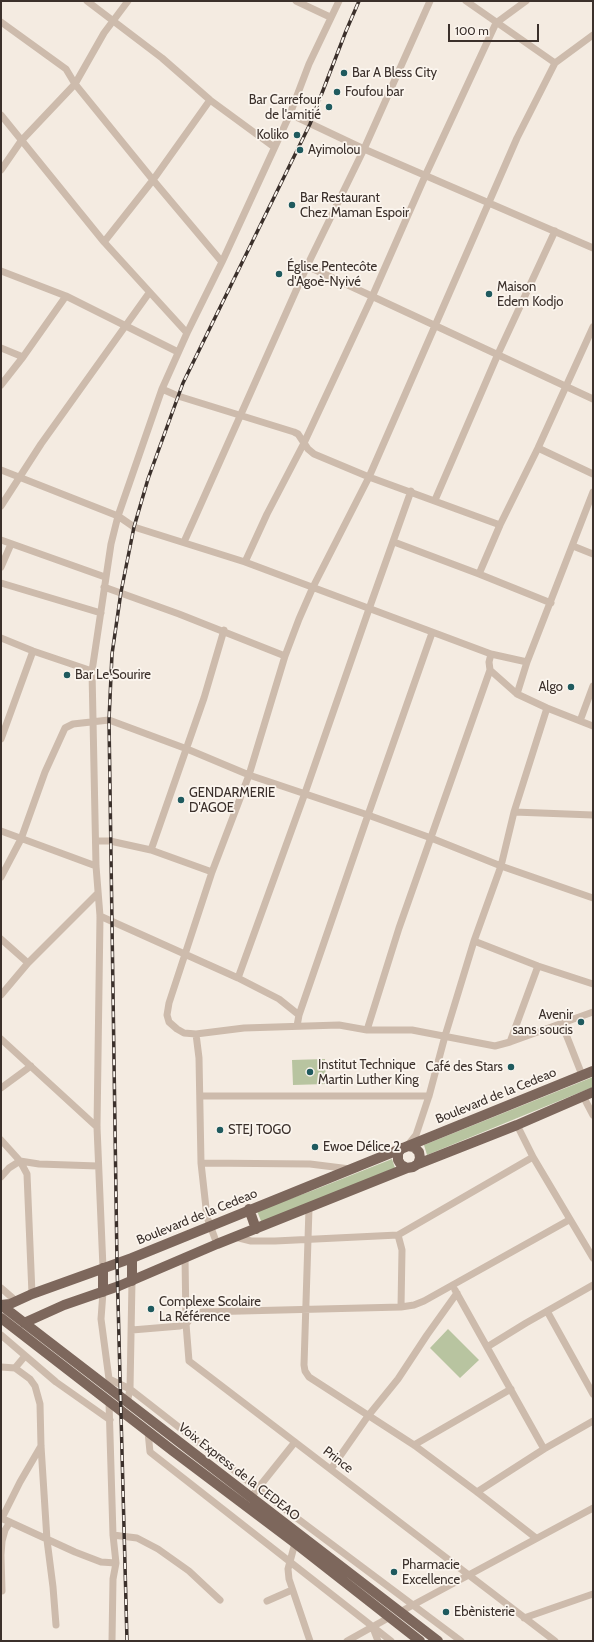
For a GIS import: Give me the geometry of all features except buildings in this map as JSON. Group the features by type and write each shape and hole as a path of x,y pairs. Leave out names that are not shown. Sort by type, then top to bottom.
{"main road":[{"name":"Boulevard de la Cedeao","path":"1,1305 16,1301 132,1258 209,1225 593,1071"},
{"path":"1,1318 13,1318 24,1323 64,1305 132,1281 185,1257 407,1168 413,1168 418,1164 517,1125 593,1092"},
{"path":"407,1168 401,1165 398,1160 398,1153 405,1147 414,1147 418,1152 420,1158 418,1164"},
{"path":"249,1209 256,1229"},
{"path":"132,1258 132,1281"},
{"path":"103,1268 103,1292"},
{"name":"Voix Express de la CEDEAO","path":"1,1305 438,1641"},
{"path":"1,1318 295,1543 420,1641"}],"street":[{"path":"88,1 162,58 210,100 274,147"},
{"path":"1,170 21,142 75,84 90,57 128,1"},
{"path":"296,1 330,17"},
{"path":"103,1268 97,1127 100,916 97,894 96,866 92,670 105,577 118,516 162,389 290,114 309,64 330,17 339,1"},
{"path":"184,542 242,416 307,266 364,149 430,1"},
{"path":"466,1 555,63"},
{"path":"245,562 274,500 304,443 372,297 426,174 496,23 526,1"},
{"path":"1,22 66,69 75,84 222,262"},
{"path":"593,35 555,63 517,138 369,477 313,587 286,656 249,775 212,872 169,1003 167,1015 170,1022 177,1029 196,1034 244,1028 339,1025 367,1030 412,1030 495,1046 593,1012"},
{"path":"104,242 153,180 210,100"},
{"path":"290,114 364,149 426,174 488,203 593,248"},
{"path":"1,115 21,142 104,242 187,333"},
{"path":"435,500 498,354 555,231"},
{"path":"307,266 593,399"},
{"path":"1,271 66,296 178,352"},
{"path":"1,506 41,444 149,293"},
{"path":"1,385 23,357 66,296"},
{"path":"479,574 500,524 538,448 593,327"},
{"path":"1,348 23,357"},
{"path":"162,389 178,396 294,432 298,434 314,454 369,477 500,524"},
{"path":"538,448 593,474"},
{"path":"1,470 118,516 134,527 245,562 491,654 527,662"},
{"path":"238,978 305,793 411,491"},
{"path":"517,694 527,662 593,492"},
{"path":"1,540 105,577"},
{"path":"394,542 551,603"},
{"path":"1,567 11,544"},
{"path":"573,546 593,554"},
{"path":"1,583 101,613"},
{"path":"104,587 224,630 286,656"},
{"path":"151,850 204,698 224,630"},
{"path":"297,1026 299,1015 432,633"},
{"path":"1,638 33,651 92,670"},
{"path":"1,739 33,651"},
{"path":"367,1030 399,928 490,670 489,662 491,654"},
{"path":"490,670 517,694 547,708 593,726"},
{"path":"580,721 593,686"},
{"path":"405,1147 416,1135 429,1096 445,1036 474,941 500,866 514,812 547,708"},
{"path":"1,877 21,839 45,772 65,728 73,724 109,720 187,749 249,775 368,815 431,838 500,866 593,898"},
{"path":"514,812 593,815"},
{"path":"1,831 96,866"},
{"path":"96,841 110,841 151,850 212,872"},
{"path":"1,995 28,963 97,894"},
{"path":"100,916 238,978 279,999 299,1015"},
{"path":"1,939 28,963"},
{"path":"474,941 538,966 593,984"},
{"path":"510,1042 538,966"},
{"path":"562,1024 582,1075"},
{"path":"196,1034 201,1096 201,1164 209,1225 217,1244"},
{"path":"1,1039 97,1127"},
{"path":"1,1088 31,1066"},
{"path":"201,1096 429,1096"},
{"path":"582,1096 593,1115"},
{"path":"517,1125 533,1157 593,1258"},
{"path":"1,1140 20,1161 26,1174 32,1294"},
{"path":"234,1237 251,1241 308,1240 398,1235 533,1157"},
{"path":"1,1177 9,1168 20,1161 39,1164 98,1166"},
{"path":"201,1164 310,1164 350,1169"},
{"path":"309,1208 304,1365 305,1371 309,1377 414,1445 536,1538"},
{"path":"132,1330 180,1326 186,1324 191,1318 202,1312 401,1307 414,1305 424,1301 452,1284 570,1220"},
{"path":"398,1235 402,1250 401,1307"},
{"name":"Prince","path":"185,1257 186,1324 189,1361 552,1640"},
{"path":"127,1403 130,1389 132,1281"},
{"path":"452,1284 544,1449"},
{"path":"487,1347 593,1285"},
{"path":"1,1288 16,1301"},
{"path":"103,1292 101,1319 109,1379 130,1389 258,1489 461,1641"},
{"path":"331,1469 368,1416 398,1379 457,1293"},
{"path":"547,1311 593,1394"},
{"path":"1,1335 56,1382 110,1420"},
{"path":"15,1368 25,1356"},
{"path":"1,1367 15,1368 30,1378 35,1386 40,1404 47,1540 56,1625"},
{"path":"414,1445 511,1389"},
{"path":"109,1402 113,1535 116,1563 113,1579 112,1641"},
{"path":"477,1492 544,1449 593,1421"},
{"path":"148,1432 150,1452 390,1641"},
{"path":"251,1498 295,1442"},
{"path":"41,1446 20,1482 2,1518 47,1540 101,1562 116,1563"},
{"path":"400,1612 593,1508"},
{"path":"2,1591 2,1541 5,1530 10,1522"},
{"path":"113,1535 137,1538 158,1549 189,1572 220,1600"},
{"path":"295,1543 290,1562 288,1579 310,1641"},
{"path":"267,1601 292,1590"},
{"path":"524,1618 593,1594"},
{"path":"347,1641 390,1617"},
{"path":"373,1627 378,1641"}],"green space":[{"path":"325,1059 326,1084 293,1085 292,1060"},
{"path":"593,1077 593,1087 427,1155 424,1145"},
{"path":"392,1159 395,1168 261,1222 257,1211"},
{"path":"448,1329 479,1360 460,1378 430,1348"}],"railway":[{"path":"127,1641 117,1263 109,720 112,654 121,592 134,527 148,479 183,383 310,124 359,1"}],"place":[{"name":"Bar A Bless City","path":"344,73"},
{"name":"Foufou bar","path":"337,92"},
{"name":"Bar Carrefour de l'amitié","path":"329,107"},
{"name":"Koliko","path":"297,135"},
{"name":"Ayimolou","path":"300,150"},
{"name":"Bar Restaurant Chez Maman Espoir","path":"292,205"},
{"name":"Église Pentecôte d'Agoè-Nyivé","path":"279,274"},
{"name":"Maison Edem Kodjo","path":"489,294"},
{"name":"Bar Le Sourire","path":"67,675"},
{"name":"Algo","path":"571,687"},
{"name":"GENDARMERIE D'AGOE","path":"181,800"},
{"name":"Avenir sans soucis","path":"581,1022"},
{"name":"Café des Stars","path":"511,1067"},
{"name":"Institut Technique Martin Luther King","path":"310,1072"},
{"name":"STEJ TOGO","path":"220,1130"},
{"name":"Ewoe Délice 2","path":"315,1147"},
{"name":"Complexe Scolaire La Référence","path":"151,1309"},
{"name":"Pharmacie Excellence","path":"394,1572"},
{"name":"Ebènisterie","path":"446,1612"}]}
